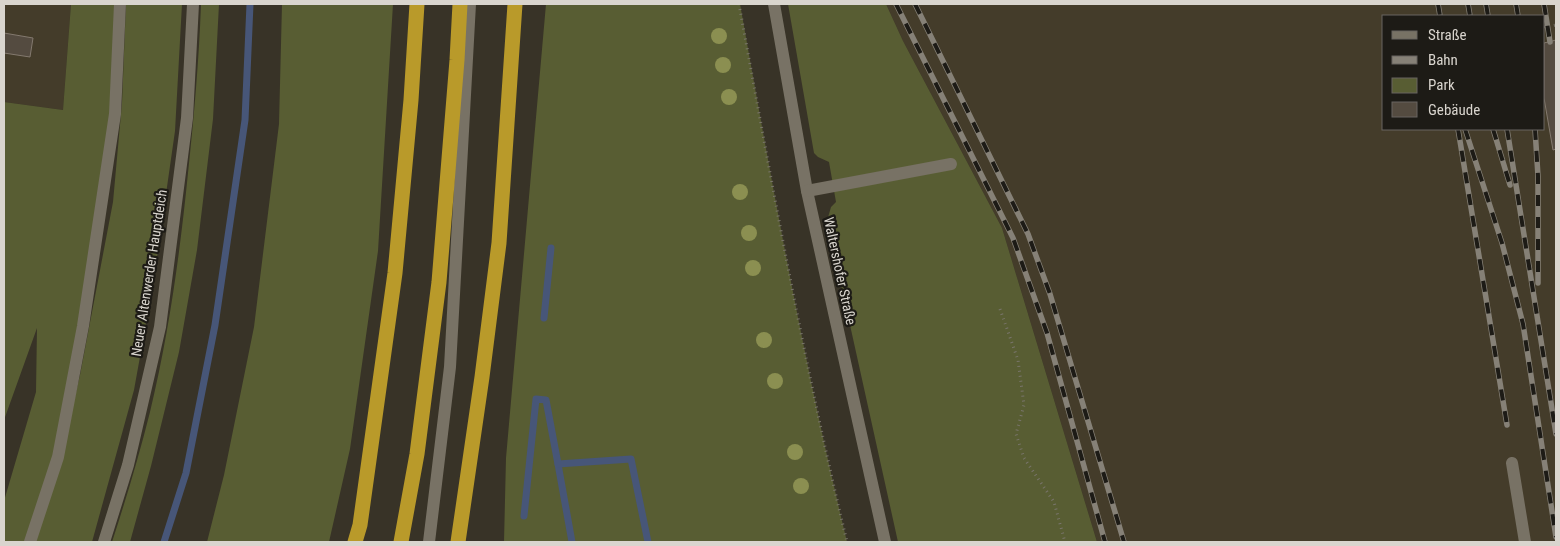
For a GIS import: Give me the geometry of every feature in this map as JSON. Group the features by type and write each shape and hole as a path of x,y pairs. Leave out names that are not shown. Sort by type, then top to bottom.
{"highway":[{"path":"355,542 360,525 395,273 411,100 417,4"},
{"path":"401,542 417,454 439,282 458,60 460,4"},
{"path":"458,542 499,243 515,4"}],"street":[{"path":"30,542 58,458 83,326 115,114 120,4"},
{"name":"Neuer Altenwerder Hauptdeich","path":"104,542 128,465 160,327 187,118 193,4"},
{"path":"429,542 450,367 470,4"},
{"name":"Waltershofer Straße","path":"774,4 807,191 885,542"},
{"path":"807,191 951,164"},
{"path":"1512,463 1525,542"}],"path":[{"path":"739,4 775,202 812,388 847,542"},
{"path":"1000,309 1018,360 1022,387 1024,405 1016,434 1024,458 1054,502 1066,542"}],"shaded area":[{"path":"4,4 71,4 63,110 4,102"},
{"path":"886,4 1556,4 1556,542 1097,542 1002,228 903,41"}],"green space":[{"path":"71,4 120,4 115,114 58,457 30,542 4,542 4,501 36,392 37,328 4,420 4,102 63,110"},
{"path":"126,4 182,4 175,131 153,285 134,390 92,542 33,542 63,447 80,375 113,202 122,103"},
{"path":"201,4 219,4 213,119 197,250 179,352 130,542 112,542 146,428 157,382 173,293 190,152 198,67"},
{"path":"282,4 393,4 378,251 350,449 329,542 207,542 224,475 254,327 279,124"},
{"path":"546,4 740,4 803,341 847,542 504,542 506,458"},
{"path":"788,4 886,4 903,41 1002,228 1097,542 898,542 827,221 831,207 836,202 829,162 814,153"}],"building":[{"path":"4,33 33,38 30,57 4,53"},
{"path":"1556,40 1556,149 1553,150 1545,104 1545,43"}],"waterway":[{"path":"164,542 186,473 215,325 245,120 250,4"},
{"path":"544,318 551,248"},
{"path":"524,516 536,399 546,400 558,464 631,459 648,542"},
{"path":"558,464 572,542"}],"railway":[{"path":"896,4 1013,238 1047,333 1105,542"},
{"path":"915,4 1028,234 1050,294 1124,542"},
{"path":"1438,4 1440,15"},
{"path":"1468,4 1470,15"},
{"path":"1486,4 1488,15"},
{"path":"1516,4 1518,15"},
{"path":"1544,4 1550,42"},
{"path":"1458,130 1507,425"},
{"path":"1465,130 1502,243 1523,324 1556,537"},
{"path":"1493,130 1510,185"},
{"path":"1507,130 1556,434"},
{"path":"1535,130 1538,176 1538,283"}]}
